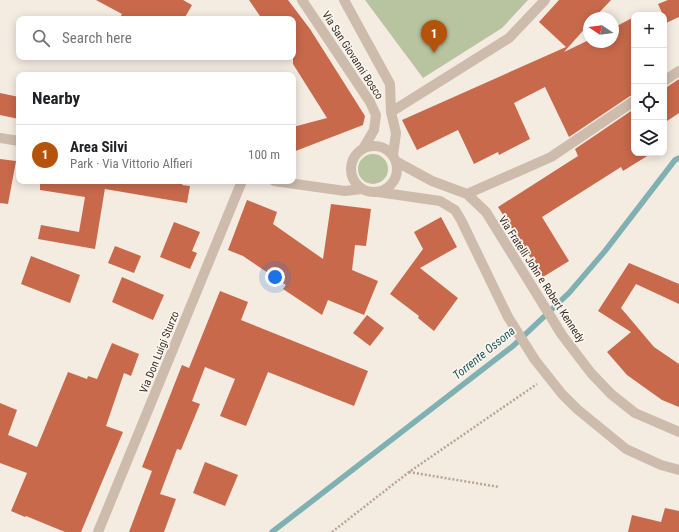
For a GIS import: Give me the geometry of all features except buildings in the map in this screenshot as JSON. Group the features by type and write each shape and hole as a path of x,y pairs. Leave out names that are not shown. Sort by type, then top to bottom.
{"street":[{"name":"Via San Giovanni Bosco","path":"302,0 370,102 376,115 374,130 364,147"},
{"name":"Via San Giovanni Bosco","path":"344,0 390,84 392,112 396,133 395,158"},
{"path":"392,112 509,38 545,0"},
{"path":"667,79 679,71"},
{"path":"467,194 551,157 631,103"},
{"path":"0,138 16,141"},
{"name":"Via Fratelli John e Robert Kennedy","path":"364,147 374,145 385,148 395,158 432,181 467,194 486,212 562,335 591,373 611,394 635,413 679,432"},
{"path":"362,190 353,180 350,168 354,156 364,147"},
{"path":"378,192 387,188 394,181 397,172 395,158"},
{"name":"Via Don Luigi Sturzo","path":"98,532 241,184"},
{"path":"295,184 345,191 362,190 440,201 455,210 508,317 547,377 577,409 626,449 679,470"}],"path":[{"path":"332,532 409,472 547,377"},
{"path":"409,472 499,487"}],"green space":[{"path":"365,0 528,0 502,28 423,78"},
{"path":"373,154 384,158 388,169 384,180 373,184 362,180 358,169 362,158"}],"waterway":[{"name":"Torrente Ossona","path":"272,532 513,346 569,293 605,251 675,160 679,158"}],"place":[{"name":"Area Silvi","path":"434,53"}]}
